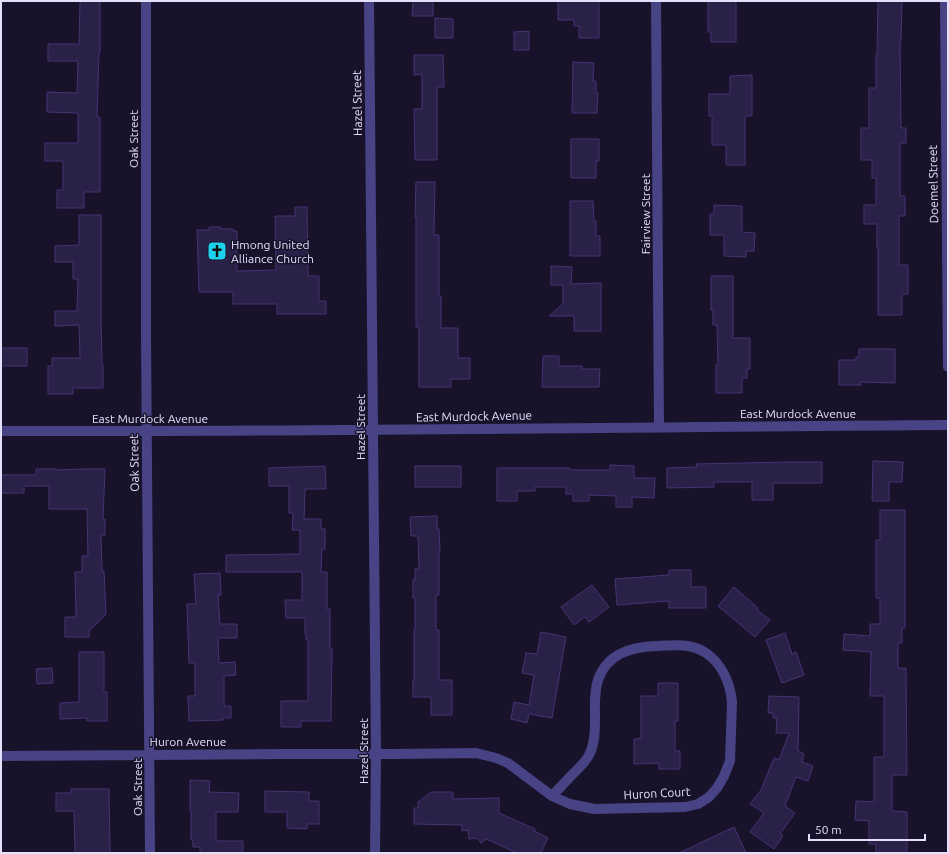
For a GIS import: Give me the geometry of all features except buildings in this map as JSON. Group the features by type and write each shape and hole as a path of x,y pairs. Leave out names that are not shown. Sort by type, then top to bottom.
{"street":[{"name":"Oak Street","path":"146,1 150,853"},
{"name":"Hazel Street","path":"369,1 376,754 375,853"},
{"name":"Fairview Street","path":"656,1 659,427"},
{"name":"Doemel Street","path":"945,1 948,367"},
{"name":"East Murdock Avenue","path":"1,431 147,432 948,425"},
{"name":"Huron Court","path":"376,754 476,753 486,755 508,763 552,796 570,804 594,808 685,807 698,804 709,797 717,788 730,761 732,702 727,679 721,668 704,652 694,647 682,645 636,647 625,651 612,659 604,668 598,680 595,691 594,741 590,753 584,763 552,796"},
{"name":"Huron Avenue","path":"1,756 376,754"}],"place":[{"name":"Hmong United Alliance Church","path":"217,251"}]}
